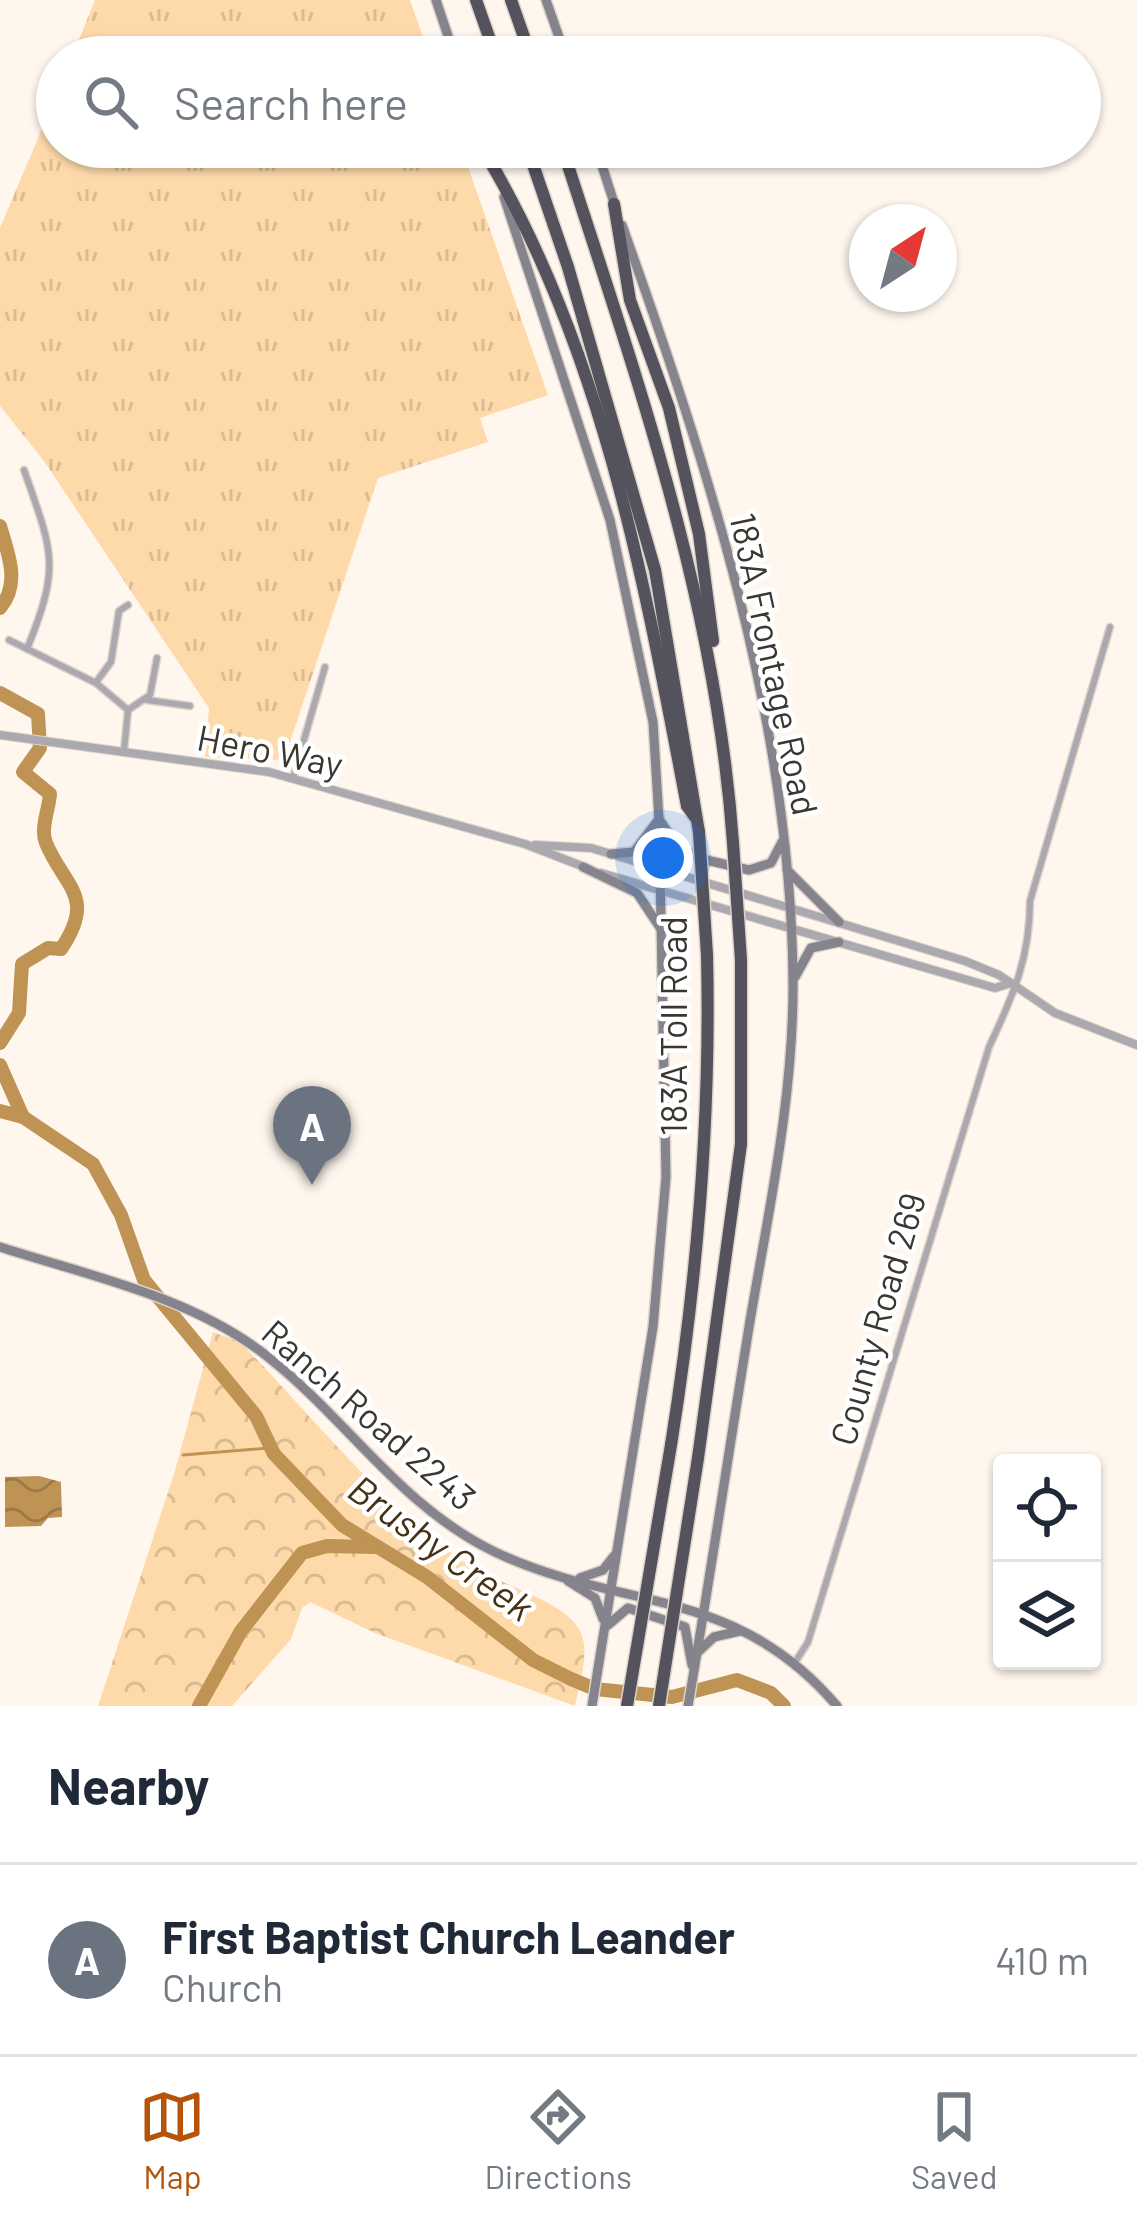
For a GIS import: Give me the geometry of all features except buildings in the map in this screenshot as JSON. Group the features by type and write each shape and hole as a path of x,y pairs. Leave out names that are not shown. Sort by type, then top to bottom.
{"highway":[{"path":"476,0 489,36"},
{"path":"511,0 524,36"},
{"path":"494,168 548,273 609,451 635,536 687,806 697,825"},
{"name":"183A Toll Road","path":"533,168 568,267 655,570 697,825 707,955 704,1172 692,1313 627,1706"},
{"name":"183A Toll Road","path":"569,168 664,462 714,678 741,961 741,1144 659,1706"},
{"path":"614,204 630,300 668,408 699,534 714,678"}],"main road":[{"path":"436,0 448,36"},
{"path":"546,0 559,36"},
{"path":"493,168 610,520 652,722 664,934 666,1177 653,1327 592,1706"},
{"name":"183A Frontage Road","path":"603,168 684,398 723,543 780,790 787,870 793,982 780,1142 688,1706"},
{"path":"658,819 676,844 698,858 749,870 771,862 784,838"},
{"path":"611,854 634,852 658,819"},
{"path":"584,868 637,893 664,934"},
{"path":"787,870 839,922"},
{"path":"793,982 811,948 838,942"},
{"name":"Ranch Road 2243","path":"0,1247 182,1308 265,1354 429,1513 499,1554 705,1614 742,1631 794,1664 837,1706"},
{"path":"575,1579 603,1570 620,1539"},
{"path":"555,1574 594,1597 604,1630"},
{"path":"604,1630 614,1615 628,1608 658,1614 685,1627 696,1654 719,1634 742,1631"}],"street":[{"path":"24,470 53,553 49,594 27,649"},
{"path":"96,682 111,662 119,611 128,605"},
{"name":"County Road 269","path":"794,1664 808,1642 989,1046 1030,934 1030,901 1110,627"},
{"path":"9,640 96,682 128,710"},
{"path":"128,710 151,695 157,658"},
{"path":"293,778 325,667"},
{"path":"144,700 190,706"},
{"path":"124,754 128,710"},
{"name":"Hero Way","path":"0,735 293,778 995,988 1013,987"},
{"name":"Hero Way","path":"525,844 611,854 965,961 999,974 1013,987"},
{"path":"1013,987 1096,1032 1137,1045"}],"green space":[{"path":"95,0 410,0 423,36 80,36"},
{"path":"36,143 36,168 468,168 548,395 480,418 488,442 378,478 284,760 205,757 209,708 44,461 0,406 0,228"},
{"path":"213,1332 240,1342 375,1486 433,1539 477,1570 546,1602 573,1621 584,1650 575,1706 375,1633 310,1602 302,1608 291,1639 232,1706 98,1706 174,1474"}],"water":[{"path":"39,1476 61,1482 62,1517 48,1518 41,1526 5,1527 5,1477"}],"waterway":[{"path":"0,526 11,578 0,608"},
{"path":"0,693 38,714 40,748 23,772 50,794 44,837 77,904 61,949 48,948 22,964 19,1013 0,1043"},
{"path":"0,1065 23,1117"},
{"name":"Brushy Creek","path":"0,1111 23,1117 93,1164 121,1215 144,1280 256,1416 274,1454 342,1525 427,1577 533,1660 595,1689 672,1697 737,1680 771,1693 784,1706"},
{"path":"183,1455 269,1448"},
{"path":"199,1706 241,1631 302,1553 327,1546 375,1547"}],"place":[{"name":"First Baptist Church Leander","path":"312,1185"}]}
